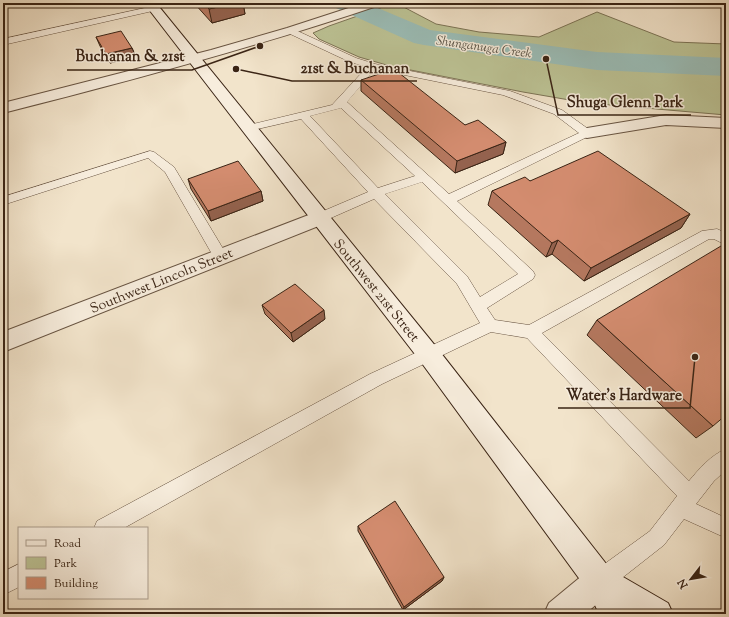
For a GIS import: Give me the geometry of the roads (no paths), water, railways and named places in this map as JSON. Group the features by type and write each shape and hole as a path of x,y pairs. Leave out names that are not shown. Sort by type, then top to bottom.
{"street":[{"path":"3,108 194,59 291,31 376,3"},
{"name":"Southwest 21st Street","path":"152,6 429,355 600,581 614,614"},
{"path":"587,134 666,120 726,123"},
{"name":"Southwest Lincoln Street","path":"3,342 319,218"},
{"path":"560,614 600,581"},
{"name":"Southwest 21st Street","path":"600,581 657,614"}],"lane":[{"path":"3,42 152,6"},
{"path":"291,31 353,60 373,66 506,93 558,112 587,134 448,200"},
{"path":"249,128 336,107 373,66"},
{"path":"341,102 424,176 528,275 478,306"},
{"path":"303,115 376,193 462,280 490,326"},
{"path":"3,201 150,154 170,170 221,257"},
{"path":"319,218 376,193 424,176"},
{"path":"106,527 376,379 490,326 531,332 707,234 717,234 726,240"},
{"path":"531,332 686,501 726,528"},
{"path":"600,581 657,538 707,474 726,458"},
{"path":"3,584 18,576"}],"waterway":[{"name":"Shunganuga Creek","path":"345,3 424,37 597,61 726,67"}],"place":[{"name":"Buchanan & 21st","path":"260,46"},
{"name":"Shuga Glenn Park","path":"546,59"},
{"name":"21st & Buchanan","path":"236,69"},
{"name":"Water's Hardware","path":"695,357"}]}
